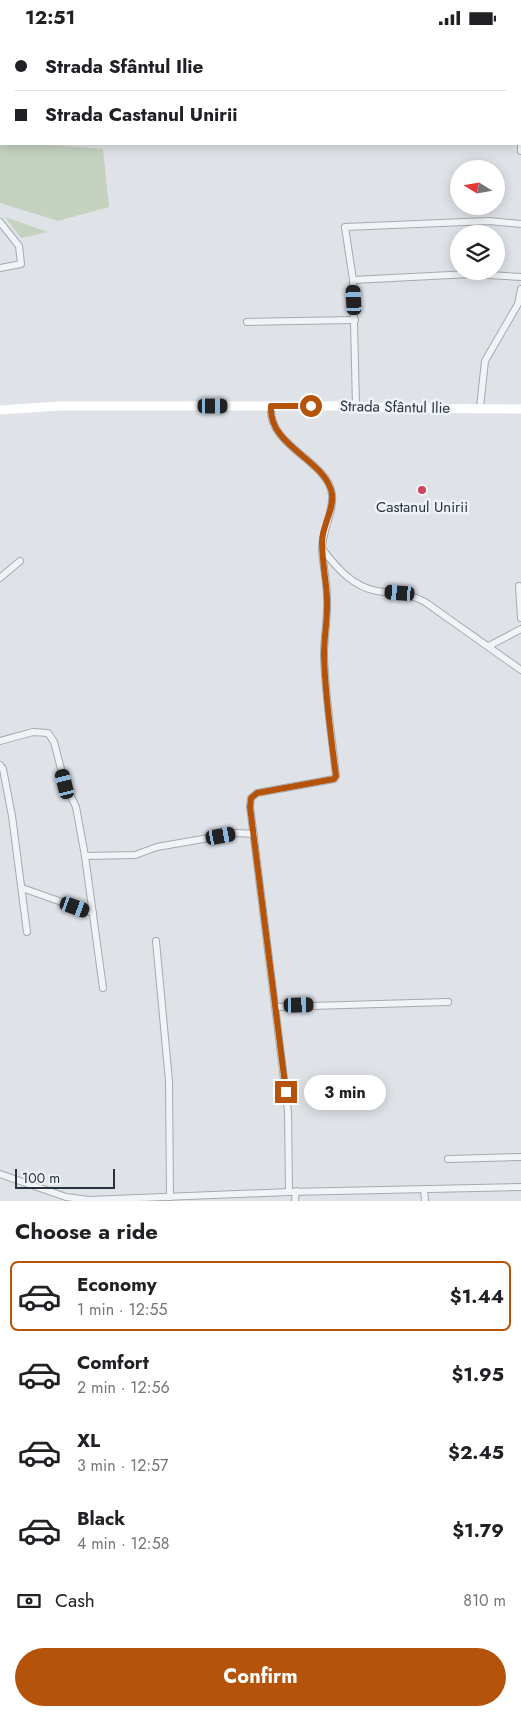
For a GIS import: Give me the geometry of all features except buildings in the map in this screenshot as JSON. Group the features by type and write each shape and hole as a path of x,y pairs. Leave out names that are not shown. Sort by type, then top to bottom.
{"street":[{"path":"521,145 521,151"},
{"path":"356,406 353,280 345,227 490,221 521,224"},
{"path":"0,222 19,246 21,264 0,267"},
{"path":"353,280 470,274 521,277"},
{"path":"480,407 485,361 515,310 521,289"},
{"path":"247,322 355,320"},
{"name":"Strada Sfântul Ilie","path":"0,409 59,406 356,406 521,409"},
{"path":"271,406 274,422 281,434 289,445 319,472 330,487 332,500 322,539 322,549 327,600 324,653 326,695 336,776 334,779 264,791 254,795 250,807 288,1111 295,1201"},
{"path":"322,549 354,583 372,590 412,595 425,602 521,670"},
{"path":"0,578 20,561"},
{"path":"519,586 521,618"},
{"path":"489,647 521,629"},
{"path":"0,741 33,732 48,733 51,736 65,784 76,807 86,856 103,988"},
{"path":"0,765 3,769 12,816 27,932"},
{"path":"86,856 135,855 157,847 237,833 254,834"},
{"path":"22,887 93,913"},
{"path":"156,941 169,1081 170,1197"},
{"path":"276,1007 448,1002"},
{"path":"448,1159 521,1157"},
{"path":"0,1174 76,1199 521,1187"},
{"path":"424,1189 425,1201"}],"green space":[{"path":"0,145 50,145 103,149 109,207 58,221 0,203"},
{"path":"5,217 48,232 21,238"}],"place":[{"name":"Castanul Unirii","path":"422,490"}],"route":[{"path":"286,1092 268,935 250,807 251,798 257,793 336,778 326,695 324,653 327,600 326,577 322,555 322,539 332,493 327,481 319,472 289,445 274,422 271,410 271,406 311,406"}]}
